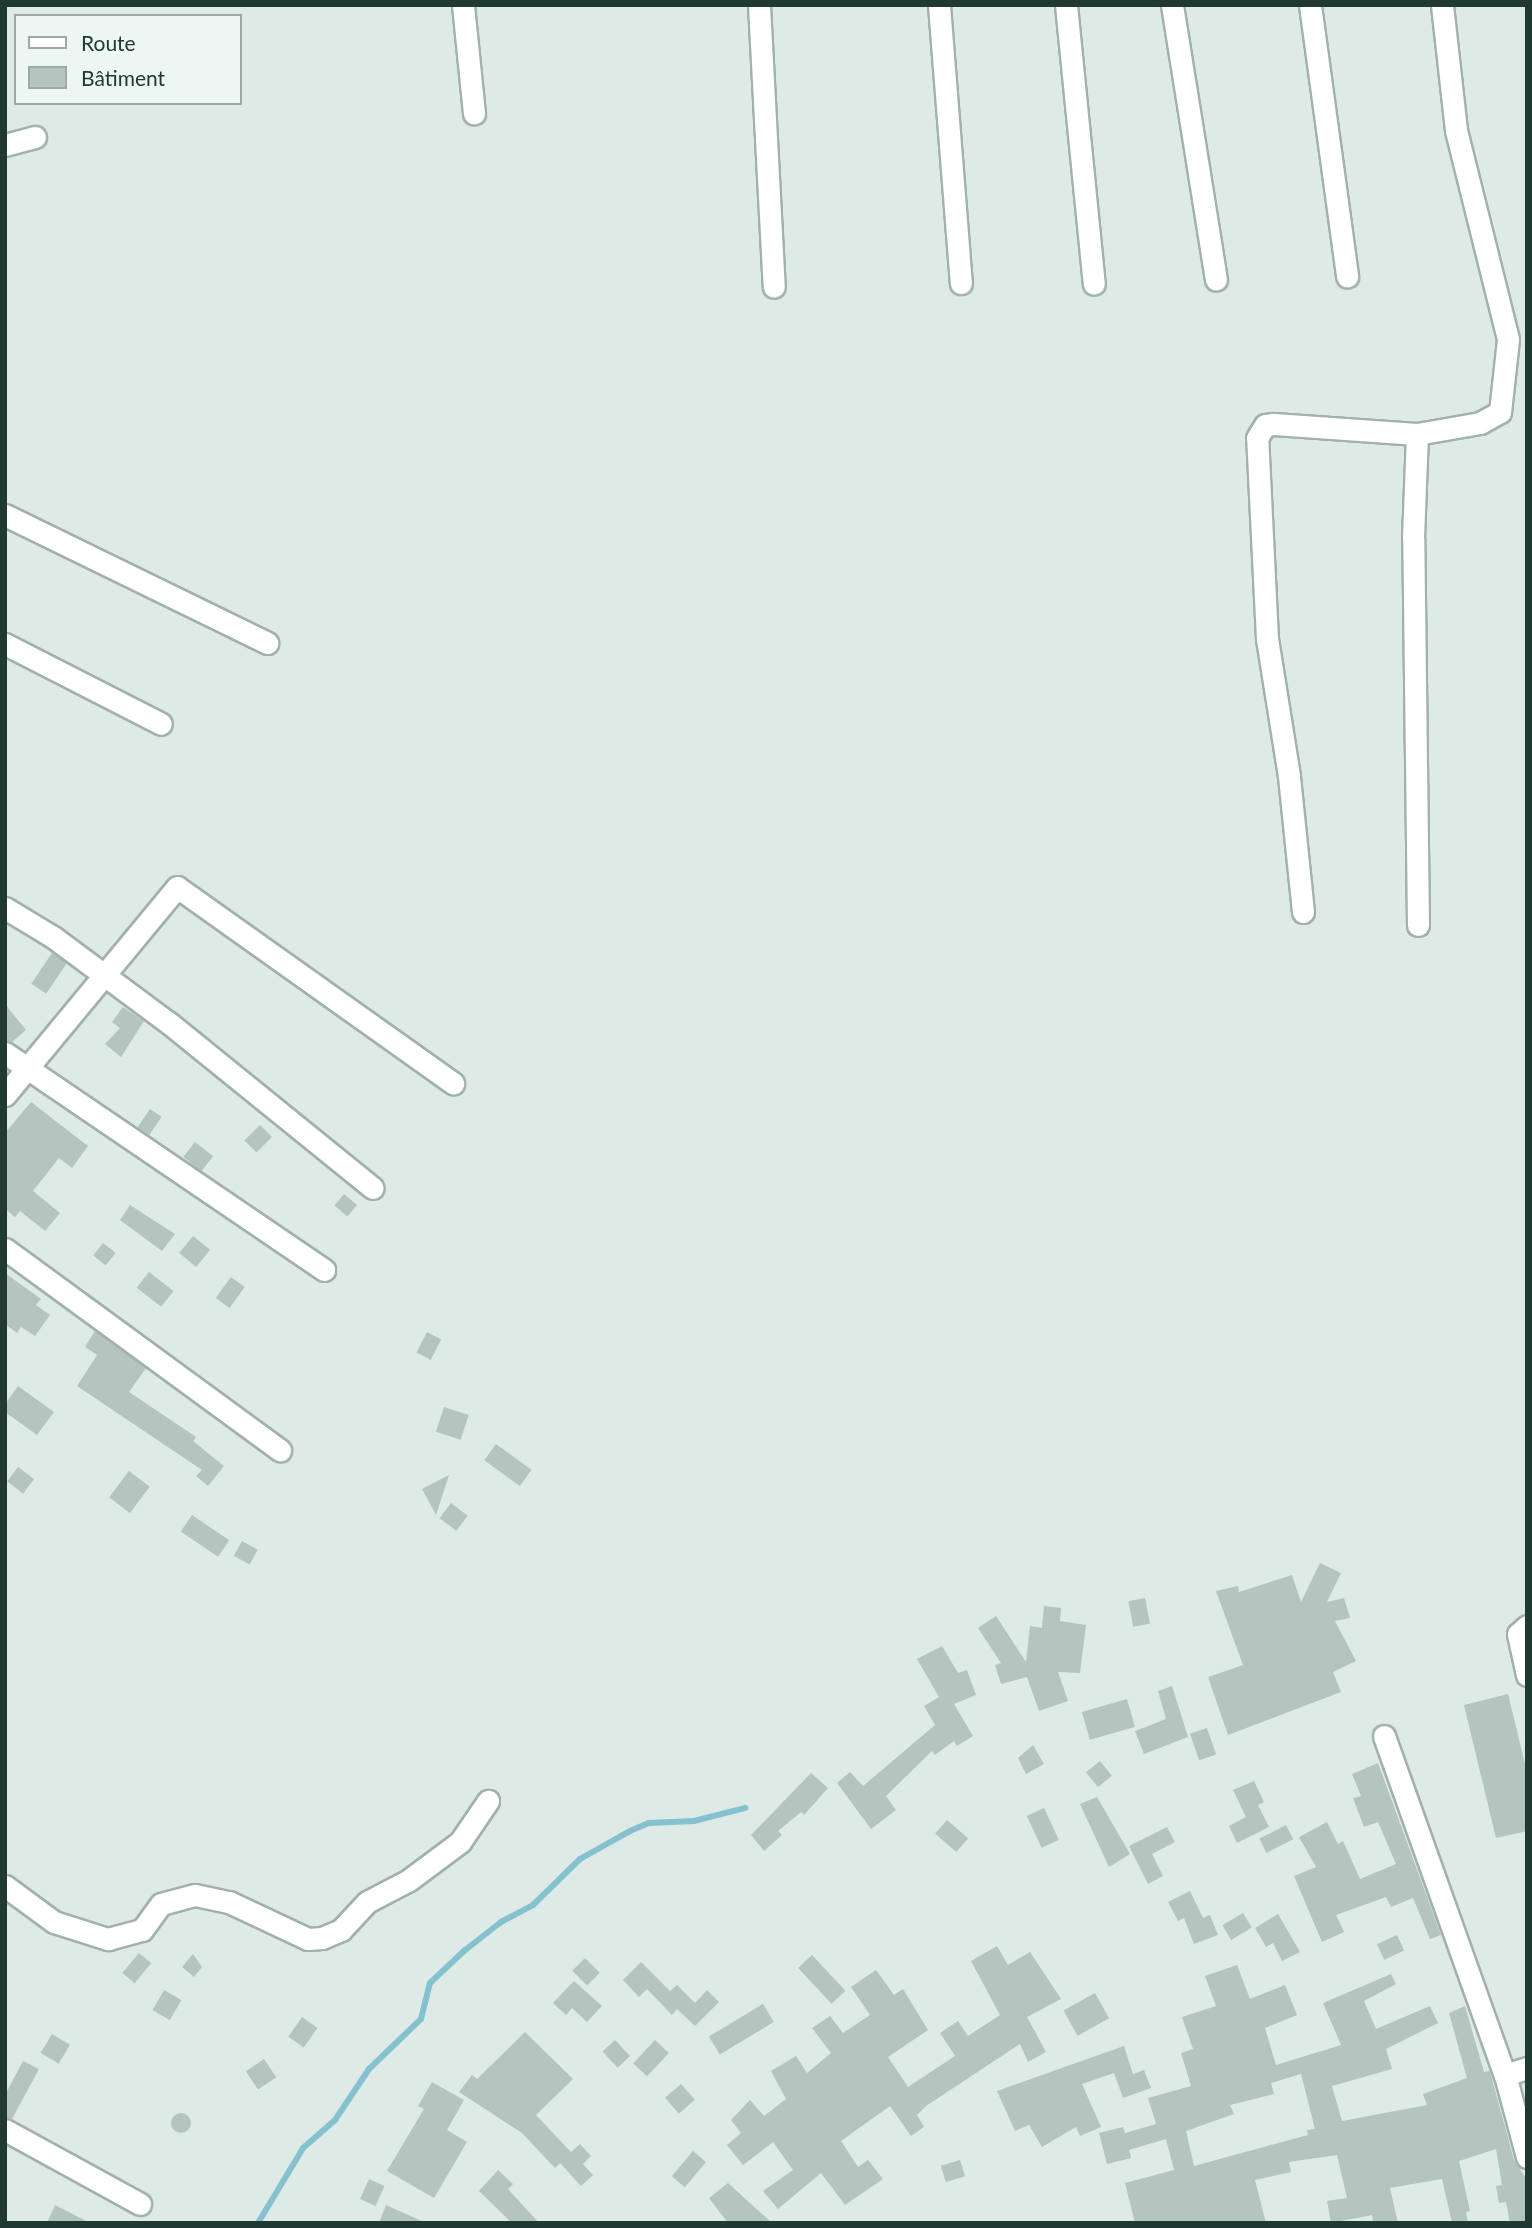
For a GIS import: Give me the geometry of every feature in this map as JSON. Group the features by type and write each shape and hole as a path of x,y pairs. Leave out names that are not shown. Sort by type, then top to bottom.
{"street":[{"path":"463,5 474,113"},
{"path":"759,5 774,287"},
{"path":"939,5 961,283"},
{"path":"1066,5 1094,284"},
{"path":"1172,5 1216,279"},
{"path":"1310,5 1347,276"},
{"path":"1303,912 1289,776 1267,639 1257,438 1265,425 1274,424 1417,434 1480,423 1500,412 1507,353 1493,276 1456,130 1442,5"},
{"path":"5,145 35,137"},
{"path":"1417,434 1413,538 1418,925"},
{"path":"5,515 268,643"},
{"path":"5,644 161,724"},
{"path":"5,1095 106,978 177,887 453,1083"},
{"path":"5,908 169,1023 373,1188"},
{"path":"5,1053 31,1068 324,1270"},
{"path":"5,1249 280,1450"},
{"path":"1527,1626 1518,1634 1527,1675"},
{"path":"1384,1736 1505,2075 1527,2157"},
{"path":"5,1886 54,1922 108,1939 142,1930 161,1904 195,1895 229,1902 308,1939 322,1938 341,1930 367,1902 409,1880 460,1842 488,1801"},
{"path":"1505,2075 1527,2068"},
{"path":"5,2130 139,2204"}],"building":[{"path":"52,953 67,963 46,994 31,984"},
{"path":"5,1004 26,1030 12,1042 5,1040"},
{"path":"123,1007 144,1021 121,1057 105,1044 120,1028 112,1022"},
{"path":"31,1102 88,1146 72,1168 59,1158 33,1191 60,1213 45,1231 20,1211 15,1217 5,1209 5,1133"},
{"path":"150,1109 162,1117 149,1135 138,1127"},
{"path":"260,1125 272,1137 256,1153 244,1141"},
{"path":"195,1142 213,1156 201,1171 183,1157"},
{"path":"344,1194 357,1205 347,1216 334,1205"},
{"path":"130,1205 175,1234 162,1251 120,1220"},
{"path":"193,1236 210,1250 196,1267 179,1253"},
{"path":"103,1243 116,1253 106,1265 93,1256"},
{"path":"149,1272 173,1291 161,1307 137,1288"},
{"path":"5,1273 41,1299 36,1305 50,1315 35,1336 21,1327 17,1333 5,1324"},
{"path":"231,1277 245,1287 229,1308 216,1298"},
{"path":"95,1331 146,1368 129,1392 196,1437 193,1441 224,1466 208,1486 196,1476 202,1470 77,1386 97,1355 85,1347"},
{"path":"427,1332 441,1339 431,1360 417,1352"},
{"path":"18,1386 54,1412 37,1435 5,1412 5,1404"},
{"path":"444,1407 469,1415 461,1440 436,1432"},
{"path":"496,1444 532,1470 520,1486 484,1460"},
{"path":"18,1467 34,1479 23,1493 7,1481"},
{"path":"129,1471 150,1487 130,1513 109,1497"},
{"path":"449,1475 436,1515 422,1489"},
{"path":"451,1503 468,1516 456,1531 440,1518"},
{"path":"192,1515 229,1540 218,1557 181,1532"},
{"path":"242,1541 258,1550 250,1565 234,1556"},
{"path":"1320,1563 1341,1573 1327,1602 1344,1598 1350,1618 1335,1621 1356,1661 1333,1672 1341,1692 1228,1735 1208,1677 1243,1665 1216,1591 1238,1586 1239,1592 1292,1575 1301,1602"},
{"path":"1145,1598 1150,1624 1133,1627 1128,1601"},
{"path":"1044,1606 1061,1608 1060,1621 1086,1625 1080,1673 1058,1672 1068,1701 1039,1711 1027,1677 1001,1684 995,1665 1001,1663 978,1628 996,1616 1026,1662 1030,1626 1042,1628"},
{"path":"942,1646 958,1673 967,1670 976,1695 954,1704 973,1736 957,1746 954,1741 935,1755 932,1751 886,1796 896,1810 871,1829 837,1783 850,1772 863,1786 935,1725 924,1706 939,1697 917,1659"},
{"path":"1172,1686 1188,1737 1144,1754 1135,1731 1166,1719 1158,1691"},
{"path":"1508,1694 1527,1772 1527,1831 1496,1838 1464,1705"},
{"path":"1127,1699 1135,1727 1090,1740 1082,1712"},
{"path":"1207,1728 1216,1754 1199,1760 1190,1734"},
{"path":"1033,1745 1044,1764 1026,1774 1018,1758"},
{"path":"1100,1761 1112,1776 1098,1787 1086,1772"},
{"path":"1378,1763 1441,1935 1430,1939 1413,1898 1391,1907 1386,1897 1336,1915 1344,1932 1322,1942 1294,1876 1316,1867 1299,1837 1327,1822 1338,1844 1343,1841 1360,1879 1396,1864 1378,1822 1364,1827 1353,1798 1361,1796 1352,1774"},
{"path":"811,1773 828,1788 804,1815 801,1812 778,1831 782,1835 764,1851 751,1835"},
{"path":"1254,1781 1264,1802 1258,1805 1269,1827 1237,1843 1229,1826 1246,1817 1233,1790"},
{"path":"1097,1797 1130,1854 1109,1867 1080,1804"},
{"path":"1044,1808 1059,1840 1042,1848 1027,1816"},
{"path":"947,1820 968,1838 956,1852 935,1834"},
{"path":"1286,1825 1293,1839 1267,1853 1259,1839"},
{"path":"1167,1827 1175,1842 1152,1854 1163,1876 1148,1884 1129,1846"},
{"path":"1190,1891 1203,1918 1210,1915 1218,1935 1194,1944 1184,1918 1178,1921 1168,1902"},
{"path":"1243,1913 1252,1928 1231,1940 1222,1925"},
{"path":"1278,1914 1300,1952 1282,1961 1273,1943 1266,1947 1255,1928"},
{"path":"1397,1935 1404,1950 1384,1960 1377,1944"},
{"path":"997,1946 1008,1965 1030,1952 1061,1999 1027,2017 1046,2052 1028,2062 1020,2044 926,2106 917,2115 924,2127 911,2136 890,2106 841,2141 858,2167 868,2160 883,2179 845,2205 821,2173 778,2209 763,2191 793,2170 773,2142 743,2165 727,2145 741,2133 731,2120 750,2100 764,2116 786,2099 771,2071 796,2056 807,2073 831,2053 812,2028 830,2016 843,2033 870,2015 851,1987 876,1970 894,1995 903,1989 928,2030 888,2057 908,2087 955,2056 940,2033 958,2021 968,2036 1000,2015 971,1961"},
{"path":"139,1953 151,1963 135,1983 122,1973"},
{"path":"193,1954 202,1967 194,1977 182,1967"},
{"path":"812,1955 845,1991 832,2004 798,1968"},
{"path":"585,1958 600,1973 587,1986 572,1971"},
{"path":"641,1962 670,1991 677,1985 695,2003 707,1990 719,2002 695,2026 677,2009 672,2015 647,1989 639,1997 623,1980"},
{"path":"1237,1965 1250,1999 1285,1985 1297,2015 1265,2028 1276,2065 1341,2045 1323,2003 1391,1974 1396,1984 1364,2001 1376,2029 1430,2006 1438,2023 1386,2049 1392,2069 1332,2086 1342,2121 1427,2105 1423,2094 1467,2078 1449,2013 1465,2006 1484,2072 1490,2071 1514,2160 1527,2180 1527,2223 1510,2223 1506,2202 1499,2203 1496,2186 1502,2185 1496,2149 1459,2161 1470,2211 1466,2212 1468,2223 1452,2223 1442,2179 1390,2188 1398,2223 1373,2223 1372,2215 1331,2223 1327,2201 1347,2198 1337,2155 1289,2162 1291,2172 1255,2180 1266,2223 1135,2223 1125,2183 1174,2170 1166,2139 1129,2150 1131,2158 1107,2164 1099,2133 1123,2127 1125,2133 1156,2124 1148,2098 1191,2086 1181,2053 1193,2049 1182,2017 1216,2006 1205,1976","holes":["1301,2074 1315,2129 1307,2130 1308,2135 1194,2166 1186,2131 1234,2114 1230,2105 1274,2094 1271,2083"]},
{"path":"574,1981 602,2006 587,2022 572,2008 566,2015 553,2003"},
{"path":"164,1990 181,2000 170,2020 152,2010"},
{"path":"1095,1993 1109,2018 1078,2036 1064,2010"},
{"path":"763,2004 774,2022 720,2054 709,2036"},
{"path":"302,2017 318,2028 304,2048 288,2037"},
{"path":"525,2032 573,2079 536,2115 571,2152 580,2144 591,2156 583,2164 593,2175 581,2186 560,2163 555,2168 522,2133 459,2092 472,2075 477,2079"},
{"path":"52,2034 70,2045 59,2064 41,2053"},
{"path":"615,2040 630,2056 618,2068 603,2052"},
{"path":"655,2040 669,2053 647,2076 633,2063"},
{"path":"1124,2046 1133,2074 1144,2070 1151,2088 1123,2098 1114,2073 1082,2084 1101,2127 1080,2136 1076,2127 1042,2147 1029,2125 1015,2131 997,2091"},
{"path":"264,2059 276,2077 258,2090 246,2071"},
{"path":"23,2061 39,2069 12,2119 5,2117 5,2095"},
{"path":"432,2082 464,2100 447,2130 467,2142 434,2198 387,2171 424,2109 418,2106"},
{"path":"681,2084 695,2100 679,2114 665,2098"},
{"path":"177,2113 185,2113 191,2123 185,2133 177,2133 171,2127 171,2119"},
{"path":"693,2151 706,2162 685,2187 672,2176"},
{"path":"960,2160 965,2176 946,2182 941,2166"},
{"path":"498,2170 513,2184 508,2189 539,2223 512,2223 479,2191"},
{"path":"369,2179 385,2186 376,2206 360,2199"},
{"path":"728,2183 772,2223 728,2223 709,2198"},
{"path":"55,2205 90,2223 47,2223"},
{"path":"386,2205 426,2223 379,2223"}],"waterway":[{"path":"258,2223 303,2148 335,2120 369,2069 421,2019 430,1983 464,1951 501,1922 533,1905 580,1859 630,1831 649,1823 694,1821 745,1808"}]}
